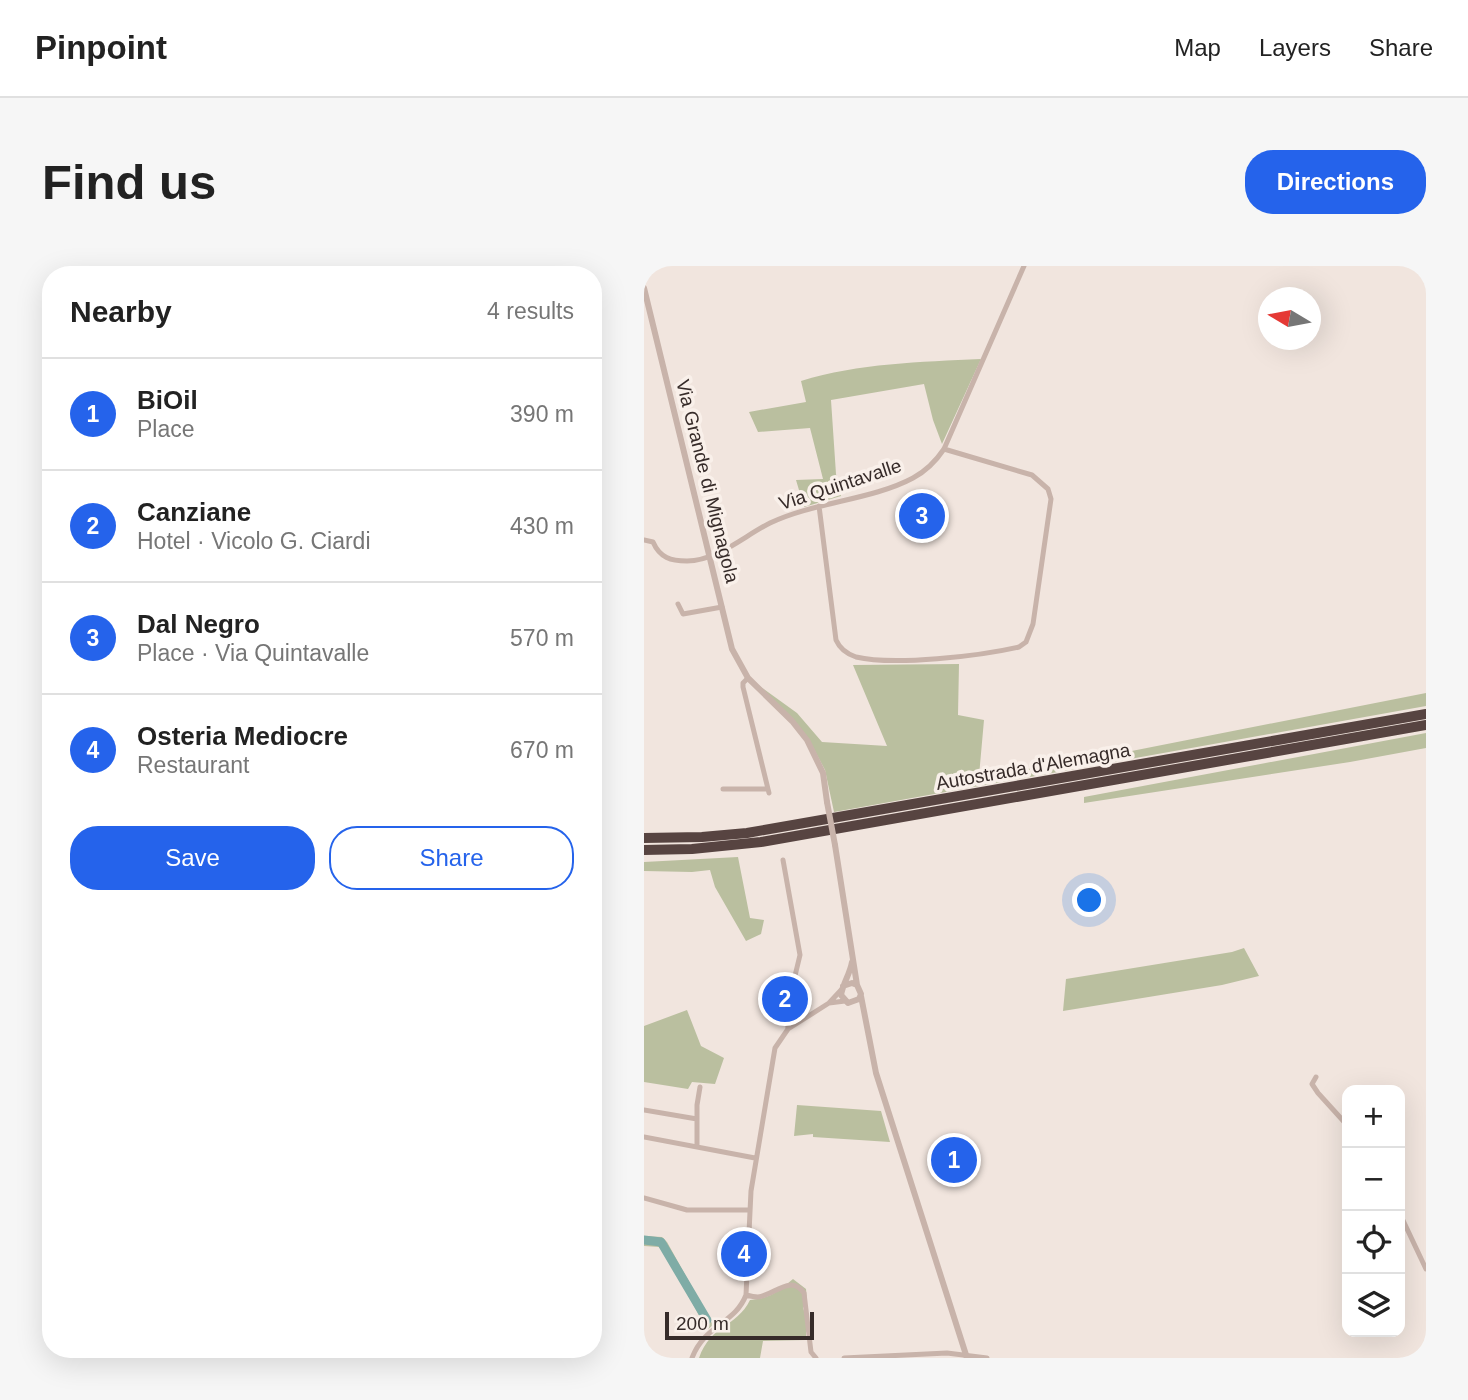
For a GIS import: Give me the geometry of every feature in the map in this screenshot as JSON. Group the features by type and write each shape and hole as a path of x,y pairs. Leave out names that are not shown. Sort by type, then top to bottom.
{"highway":[{"name":"Autostrada d'Alemagna","path":"644,838 702,837 768,830 1426,714"},
{"name":"Autostrada d'Alemagna","path":"644,850 692,849 761,842 1426,725"}],"street":[{"name":"Via Quintavalle","path":"711,556 769,524 819,506 906,481 925,470 944,449 1024,266"},
{"name":"Via Grande di Mignagola","path":"644,288 732,649 748,678 792,721 807,740 823,773 857,985"},
{"path":"819,506 836,640 844,651 856,657 900,660 1019,647 1026,642 1033,624 1051,499 1048,489 1032,475 944,449"},
{"path":"644,540 653,542 662,557 668,560 690,561 711,556"},
{"path":"678,604 682,614 722,607"},
{"path":"723,789 769,791 743,687 748,678"},
{"path":"783,860 800,955 788,1009 788,1029"},
{"path":"853,953 851,971 841,995 860,1008 866,1017"},
{"path":"692,1358 703,1337 740,1308 746,1296 755,1158 775,1048 788,1029 829,1003 843,988 852,983 860,989 876,1073 966,1356"},
{"path":"829,1003 848,1002 860,996"},
{"path":"1316,1077 1312,1084 1342,1119"},
{"path":"697,1147 696,1105 700,1087"},
{"path":"644,1110 697,1119"},
{"path":"644,1137 755,1158"},
{"path":"644,1198 687,1210 750,1210"},
{"path":"1405,1225 1426,1269"},
{"path":"746,1296 758,1297 792,1284 799,1287 804,1293 811,1352 816,1358"},
{"path":"844,1358 947,1353 988,1358"}],"green space":[{"path":"981,359 942,444 924,384 831,400 836,474 841,496 804,507 796,480 823,479 810,428 758,432 749,412 806,402 801,381 823,375 890,364"},
{"path":"959,664 958,715 984,720 979,776 1081,761 1426,693 1426,706 834,812 825,770 808,738 754,682 797,713 822,742 887,746 853,665"},
{"path":"1426,733 1426,748 1084,803 1084,797"},
{"path":"738,857 750,918 764,920 761,934 746,941 715,887 710,870 644,871 644,862"},
{"path":"1244,948 1259,976 1222,985 1063,1011 1066,979"},
{"path":"687,1010 701,1046 724,1058 715,1084 692,1082 688,1089 644,1082 644,1026"},
{"path":"797,1105 881,1111 890,1142 813,1137 813,1134 794,1136"},
{"path":"644,1236 662,1237 667,1242 713,1325 707,1330 664,1251 659,1247 644,1246"},
{"path":"793,1279 806,1289 807,1301 803,1308 806,1316 806,1340 763,1341 760,1358 699,1358 710,1339 738,1316 750,1300 773,1294"}],"waterway":[{"path":"644,1240 661,1242 707,1320"}],"place":[{"name":"Dal Negro","path":"922,516"},
{"name":"Canziane","path":"785,999"},
{"name":"BiOil","path":"954,1160"},
{"name":"Osteria Mediocre","path":"744,1254"}]}
